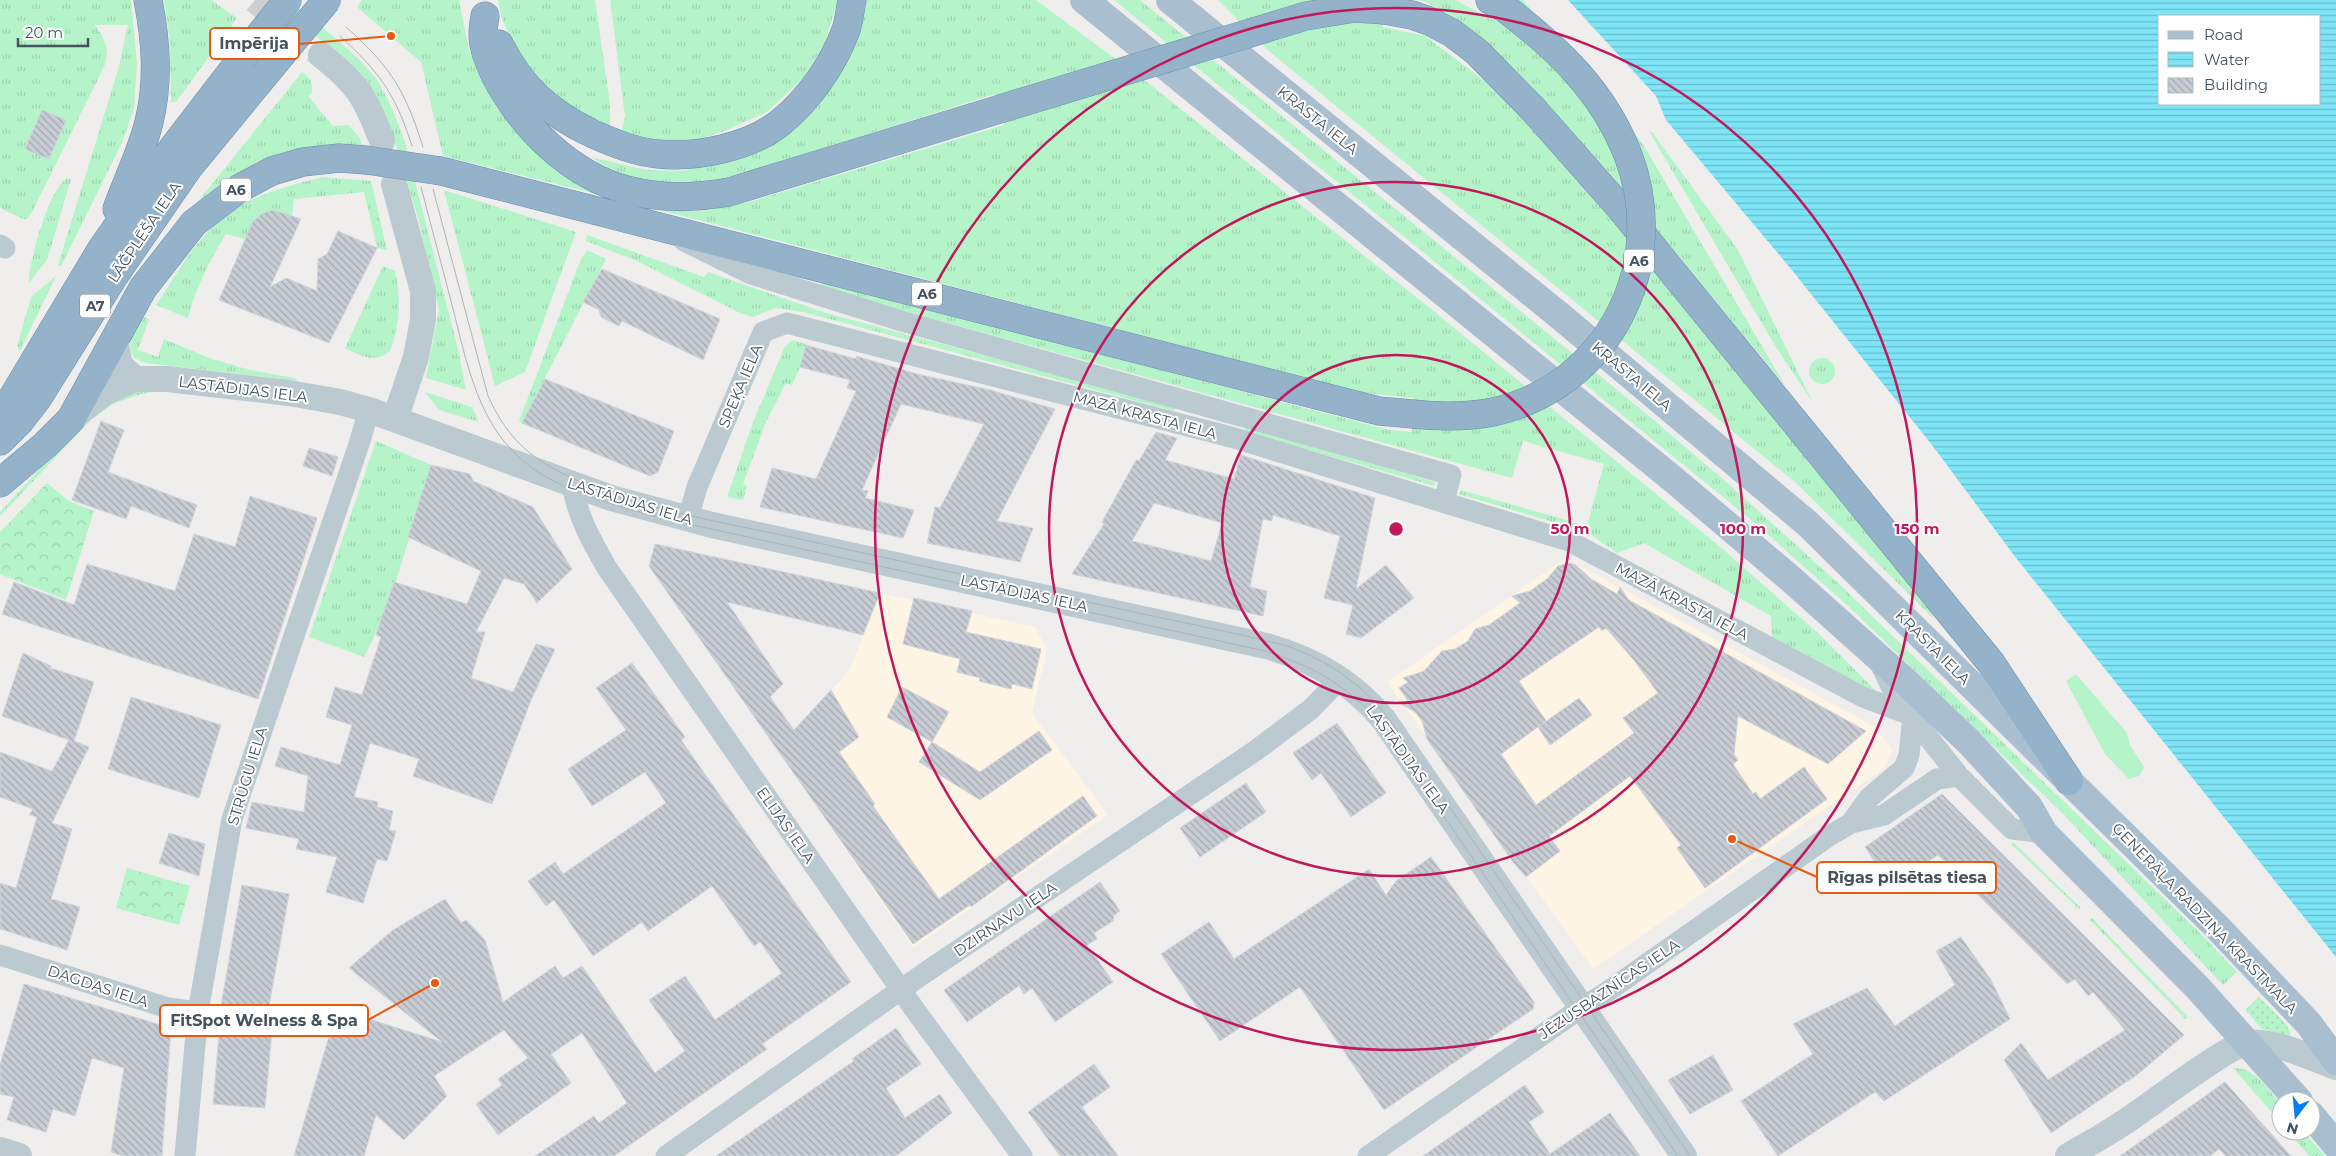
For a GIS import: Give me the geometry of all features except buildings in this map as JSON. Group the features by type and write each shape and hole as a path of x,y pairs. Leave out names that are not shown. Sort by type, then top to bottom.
{"highway":[{"path":"101,250 149,124 154,97 155,37 148,0"},
{"name":"LĀČPLĒŠA IELA","path":"0,435 11,400 101,250 162,162 288,0"},
{"name":"LĀČPLĒŠA IELA","path":"0,440 20,421 37,399 114,276 188,168 327,0"},
{"path":"484,8 511,69 536,99 573,124 618,145 658,154 700,154 740,145 780,123 821,80 846,29 852,0"},
{"name":"A6","path":"0,483 45,445 71,419 144,288 194,222 240,188 272,171 303,162 339,158 374,151 441,171 1379,411 1439,416 1493,412 1525,400 1551,387 1603,344 1624,307 1638,264 1641,242 1641,212 1637,184 1628,155 1615,127 1598,100 1569,63 1547,41 1498,4"},
{"path":"484,8 482,36 488,60 506,97 532,130 562,156 592,175 625,189 659,196 694,197 729,192 1306,16 1355,8 1384,10 1412,15 1429,21 1452,33 1477,52 1533,109 1623,211 1991,663 2069,781"},
{"path":"144,288 188,168"}],"main road":[{"path":"1084,0 1674,480 1792,580 1906,682 1969,742 2029,807 2044,833 2197,987 2290,1091"},
{"name":"KRASTA IELA","path":"1170,0 1560,316 1808,524 2069,781"},
{"name":"ĢENERĀĻA RADZIŅA KRASTMALA","path":"2069,781 2217,927 2309,1024 2336,1061"},
{"path":"2321,1128 2336,1145"}],"street":[{"path":"321,55 350,79 363,96 374,151"},
{"path":"394,184 423,291 423,319 416,357 395,419"},
{"path":"645,222 751,274 787,286 914,325 1451,475 1444,501"},
{"name":"SPEĶA IELA","path":"688,519 697,487 763,332 787,323 844,336"},
{"name":"MAZĀ KRASTA IELA","path":"844,336 1231,437 1569,541 1863,697 1913,716"},
{"path":"115,340 120,365 135,379"},
{"name":"LASTĀDIJAS IELA","path":"71,419 104,393 135,379 167,379 289,393 340,402 395,419 611,498 688,519 1266,646 1301,657 1340,679 1362,696 1384,720 1684,1156"},
{"name":"STRŪGU IELA","path":"185,1156 198,1012 232,819 369,410"},
{"name":"ELIJAS IELA","path":"572,483 575,502 584,528 607,568 902,990 1022,1156"},
{"path":"1878,658 1896,697 1959,776 2012,829 2044,833"},
{"name":"DZIRNAVU IELA","path":"666,1156 902,990 1255,750 1311,709 1340,679"},
{"name":"JĒZUSBAZNĪCAS IELA","path":"1851,822 1869,798 1904,768 1909,754 1913,716"},
{"name":"JĒZUSBAZNĪCAS IELA","path":"1368,1156 1829,836 1851,822 1884,815 1937,779 1959,776"},
{"name":"DAGDAS IELA","path":"0,955 168,1008 198,1012"},
{"path":"2068,1156 2122,1124 2213,1061 2247,1043 2272,1045 2297,1052 2336,1067"},
{"path":"0,1150 18,1156"}],"shaded area":[{"path":"1566,558 1875,727 1893,750 1883,769 1593,969 1387,682"},
{"path":"880,593 1035,627 1047,649 1032,713 1108,815 913,948 776,748 845,676 851,666"}],"green space":[{"path":"0,0 131,0 137,63 134,108 122,143 61,266 58,265 118,70 128,25 95,25 106,45 107,55 104,67 31,214 27,219 23,219 0,208"},
{"path":"164,0 211,0 237,18 176,102 171,102 170,42"},
{"path":"274,0 287,0 345,47 376,79 389,101 405,142 458,349 466,390 426,378 439,309 432,285 419,221 391,129 359,73"},
{"path":"362,0 459,0 469,50 496,107 531,144 617,199 443,156 421,62 357,7"},
{"path":"498,0 595,0 610,104 610,131 551,97 523,62 502,19"},
{"path":"610,0 838,0 824,45 803,78 767,112 722,132 700,139 672,143 621,136 625,117"},
{"path":"867,0 1036,0 1152,86 1441,317 1724,550 1819,634 1878,693 1772,637 1771,616 1644,543 1617,553 1587,532 1459,494 1461,490 1587,526 1604,464 1523,441 1512,478 821,288 822,281 1389,430 1412,432 1414,398 1363,393 660,210 703,211 749,202 1004,125 995,94 729,178 711,181 675,183 641,179 608,167 591,157 646,170 683,171 731,159 803,119 830,90 852,50"},
{"path":"1114,0 1140,0 1643,411 1731,486 1838,583 2207,940 2237,972 2223,985 2063,814 1847,605 1756,524"},
{"path":"1218,0 1381,0 1383,27 1425,36 1497,90 1617,223 1932,609 1933,618 1796,483 1270,52"},
{"path":"1419,0 1455,0 1498,22 1512,0 1523,0 1613,105 1644,146 1786,387 1673,249 1585,147 1475,32 1426,2"},
{"path":"302,72 311,80 312,93 308,96 333,126 349,125 360,138 362,145 306,148 266,158 235,176 184,219"},
{"path":"1652,132 1738,250 1813,403 1774,344 1650,133"},
{"path":"323,177 371,181 387,250 377,248 364,192 294,199 292,216 270,210 255,218 245,239 226,234 204,274 188,318 156,305 200,241 229,213 241,205 268,193"},
{"path":"68,178 71,179 47,260 29,283 32,259 47,209 61,184"},
{"path":"444,190 576,232 525,372 495,386"},
{"path":"587,235 704,277 708,272 826,313 1175,406 1174,411 803,312 775,308 753,317 740,313 637,261 586,241"},
{"path":"587,250 606,259 522,423 519,421 581,259"},
{"path":"383,266 395,271 399,301 398,322 390,351 385,355 374,358 356,354 345,348"},
{"path":"56,276 20,351 17,347 31,297"},
{"path":"142,316 149,319 138,350 158,357 164,339 212,359 250,370 295,378 298,381 146,363 134,358 130,342"},
{"path":"793,340 806,344 800,367 792,385 786,383 766,422 743,484 747,486 743,500 727,497 752,425 785,346"},
{"path":"1822,358 1831,362 1835,371 1831,380 1822,384 1813,380 1809,371 1813,362"},
{"path":"148,387 154,392 141,394 113,404 91,420 0,516 0,512 98,406"},
{"path":"425,392 472,407 479,422 439,410"},
{"path":"1245,427 1435,482 1434,486 1244,431"},
{"path":"376,441 431,465 394,587 364,657 309,637"},
{"path":"47,483 69,501 94,511 66,600 0,574 0,532"},
{"path":"2076,674 2127,733 2130,745 2144,767 2139,776 2129,779 2105,754 2066,681"},
{"path":"2013,842 2081,908 2079,909 2011,844"},
{"path":"127,868 190,886 179,925 116,908"},
{"path":"2092,918 2188,1017 2185,1019 2090,920"},
{"path":"2259,997 2286,1024 2291,1034 2289,1036 2262,1029 2245,1010"},
{"path":"2233,1068 2248,1071 2266,1086 2271,1092 2271,1112"},
{"path":"2296,1141 2312,1141 2325,1156 2309,1156"}],"water":[{"path":"1568,0 2336,0 2336,957 2016,558 1932,445 1787,264 1666,120 1656,96"}],"tunnel":[{"path":"255,0 321,55"}],"tram line":[{"path":"346,27 374,55 395,81 410,110 423,147"},
{"path":"340,36 366,61 385,85 399,112 412,146"},
{"path":"421,187 469,370 486,413 498,433 513,451 531,467 545,476 575,491 657,517 1265,651 1297,662 1327,678 1354,697 1378,721 1678,1156"},
{"path":"433,189 488,396 512,436 529,452 549,466 576,480 606,492 671,511 1221,630 1287,646 1331,666 1356,684 1379,706 1389,719 1690,1156"}],"place":[{"name":"Impērija","path":"391,36"},
{"name":"Rīgas pilsētas tiesa","path":"1732,839"},
{"name":"FitSpot Welness & Spa","path":"435,983"}]}
